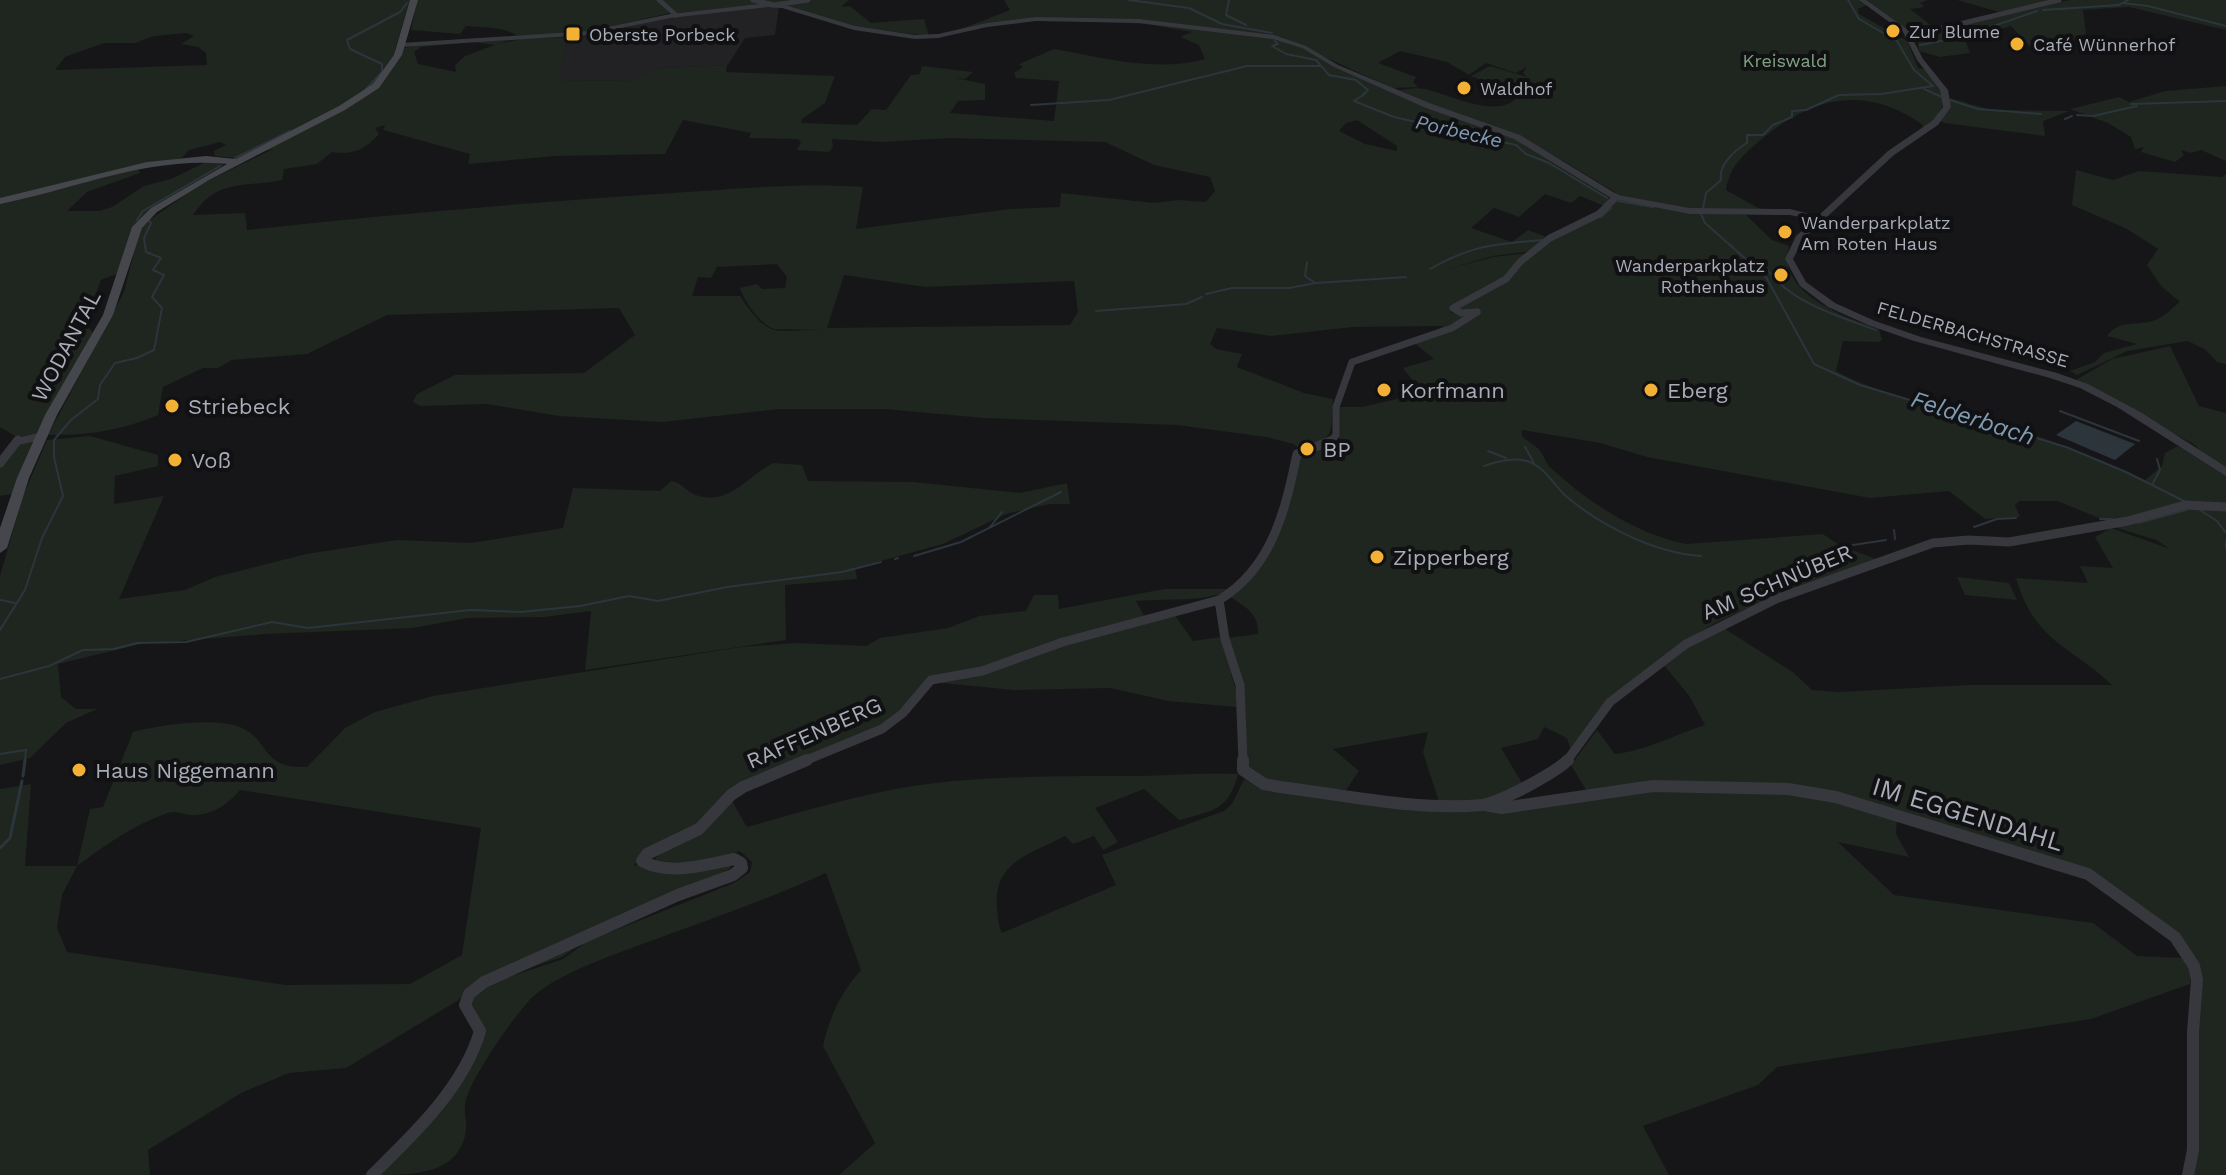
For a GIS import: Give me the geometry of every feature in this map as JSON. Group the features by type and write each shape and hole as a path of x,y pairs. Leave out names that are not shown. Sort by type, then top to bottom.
{"main road":[{"path":"401,45 414,0"},
{"name":"WODANTAL","path":"0,548 41,436 108,315 137,227 154,210 236,162 366,93 386,76 401,45"},
{"path":"0,201 164,162 201,158 236,162"}],"street":[{"path":"659,0 676,15"},
{"path":"753,0 863,30 915,37 938,37 987,25 1036,19 1139,21 1274,37 1304,47 1336,66 1429,106 1517,137 1616,197 1690,211 1790,212 1821,219"},
{"path":"401,45 588,33 676,15 808,0"},
{"name":"FELDERBACHSTRASSE","path":"1862,0 1906,31 1920,60 1944,90 1947,107 1935,123 1891,153 1796,241 1789,259 1797,278 1818,298 1885,329 2071,380 2106,397 2226,472"},
{"path":"1906,31 1943,28 2059,0"},
{"name":"RAFFENBERG","path":"372,1175 416,1130 476,1048 480,1031 464,1003 469,994 484,982 678,895 733,875 742,868 741,863 734,859 676,868 645,865 642,861 647,854 699,829 734,792 882,729 903,713 931,680 982,671 1076,638 1219,600 1235,592 1255,571 1272,543 1297,454 1335,438 1336,407 1352,362 1473,317 1477,312 1461,313 1453,308 1506,279 1520,262 1550,238 1599,214 1616,197"},
{"path":"0,463 17,440 41,436"},
{"name":"AM SCHNÜBER","path":"1219,600 1225,639 1240,685 1243,770 1251,778 1280,787 1420,804 1485,805 1557,771 1572,757 1610,702 1686,644 1776,599 1933,543 1969,540 2009,542 2128,521 2189,504 2226,507"},
{"name":"IM EGGENDAHL","path":"1485,805 1502,808 1653,786 1788,789 1836,797 2088,874 2175,937 2197,974 2193,1150 2188,1175"}],"shaded area":[{"path":"779,7 775,35 745,38 728,65 662,68 629,81 558,80 567,37 617,30 671,16"},
{"path":"2076,421 2135,444 2115,460 2056,435"}],"green space":[{"path":"0,0 656,0 670,13 581,33 517,36 500,29 466,26 460,34 411,30 416,6 408,6 395,50 418,45 471,42 421,47 414,52 418,64 456,72 455,65 465,56 495,45 473,42 512,40 497,44 522,39 567,37 559,80 628,81 662,68 727,65 726,72 835,76 825,103 802,119 801,123 857,125 872,109 886,110 911,75 920,74 922,66 973,72 965,79 955,78 985,84 985,100 958,101 950,113 1054,121 1059,81 1016,78 1014,73 1023,67 1019,64 1054,49 1148,64 1205,59 1199,45 1180,37 1192,32 1146,24 1091,21 1140,22 1266,36 1299,46 1339,69 1510,135 1610,198 1604,206 1580,196 1571,203 1545,194 1519,217 1494,208 1471,228 1512,242 1528,230 1549,238 1531,251 1492,256 1448,269 1493,257 1528,253 1503,278 1450,308 1452,314 1456,307 1484,295 1552,239 1616,199 1688,212 1746,215 1772,240 1789,246 1788,263 1793,277 1803,290 1832,310 1879,329 1882,340 1879,342 1843,341 1836,371 1892,394 2029,433 2145,480 2162,466 2165,453 2178,446 2226,475 2226,506 2201,503 2109,522 2057,501 2019,501 2015,505 2020,517 1985,519 1949,491 1870,498 1647,457 1600,443 1522,430 1522,436 1539,450 1549,466 1565,481 1614,515 1649,533 1686,544 1823,534 1839,545 1876,559 1779,594 1717,622 1689,639 1607,700 1571,751 1567,738 1544,727 1538,739 1501,748 1522,783 1485,801 1439,802 1423,752 1428,732 1333,749 1359,771 1346,790 1284,784 1254,775 1246,764 1242,689 1227,638 1258,634 1258,627 1250,611 1229,596 1236,594 1257,571 1300,456 1339,439 1338,407 1362,407 1422,393 1403,368 1434,359 1412,341 1444,326 1353,327 1271,336 1217,328 1210,344 1216,349 1242,354 1237,367 1304,393 1333,399 1329,434 1299,449 1294,444 1266,437 1177,425 984,418 885,409 779,409 662,422 559,416 487,404 420,406 413,402 417,394 455,375 584,373 635,335 619,308 387,315 307,354 232,360 218,368 203,368 163,387 158,415 132,425 104,431 48,435 124,292 144,224 199,185 273,149 237,158 215,156 214,151 226,145 220,142 189,150 182,158 0,199","holes":["186,33 194,36 181,44 198,47 206,53 207,65 55,70 65,57 104,43 135,43 154,36","683,120 751,133 749,138 798,139 801,142 797,150 829,152 833,147 832,139 882,142 950,138 1105,142 1154,165 1210,177 1215,191 1206,202 1179,200 1154,203 1061,193 1060,207 1010,209 856,229 863,187 812,185 555,201 247,230 245,213 193,215 202,203 222,190 282,180 284,169 317,164 332,152 358,150 379,134 375,128 385,125 383,130 470,154 468,164 555,156 665,154","1357,120 1397,146 1397,151 1365,144 1339,131 1346,123","777,264 787,277 785,288 762,289 757,284 740,288 749,306 763,323 774,329 824,330 774,330 759,321 740,296 692,296 698,277 711,278 717,267","844,275 925,287 1074,281 1078,312 1070,325 827,328"]},
{"path":"661,0 849,0 841,7 850,6 871,23 924,19 929,36 855,27 768,4 678,13"},
{"name":"Kreiswald","path":"1004,0 1860,0 1867,5 1858,9 1859,14 1907,41 1918,68 1924,69 1932,78 1943,100 1938,114 1922,130 1923,125 1902,112 1861,100 1841,101 1802,112 1764,137 1739,160 1731,173 1726,190 1760,209 1703,210 1621,196 1562,160 1500,128 1399,90 1422,88 1473,104 1499,106 1510,103 1518,96 1471,76 1490,66 1527,77 1523,73 1527,67 1516,73 1486,63 1469,75 1447,62 1400,51 1378,63 1416,77 1413,82 1418,87 1393,88 1280,37 1140,20 1033,18 956,31 1010,10"},
{"path":"1864,0 1928,0 1920,3 1925,7 1910,9 1933,27 1907,30"},
{"path":"1957,0 2058,0 2045,4 2071,0 2226,0 2226,30 2129,7 2083,10 2086,34 2058,47 2034,51 2011,26 1965,39 1970,53 1940,57 1919,51 1918,41 1928,41 1920,30 2003,13"},
{"path":"2226,86 2226,161 2201,150 2191,153 2181,150 2184,155 2175,162 2141,152 2144,147 2135,149 2131,137 2108,123 2070,109 2119,97 2129,102 2165,91"},
{"path":"1950,98 1991,110 2069,111 2043,121 2045,136 1944,123 1941,121 1950,106"},
{"path":"210,160 224,165 158,205 136,223 119,273 101,280 85,323 93,333 37,435 17,437 0,427 0,202 138,169 140,173 87,192 67,211 100,211 112,207 144,186 171,179"},
{"path":"2076,170 2113,180 2139,171 2222,177 2226,174 2226,364 2217,362 2206,350 2188,341 2127,351 2077,375 2070,371 2095,362 2104,353 2137,344 2107,336 2124,325 2158,319 2180,302 2161,286 2147,265 2158,249 2127,229 2072,205"},
{"path":"2170,346 2199,406 2226,413 2226,468 2205,456 2195,445 2076,380 2112,359"},
{"path":"90,436 158,455 158,466 115,476 114,504 164,496 119,599 185,590 215,577 306,554 397,540 471,543 563,528 573,488 660,491 671,481 699,496 720,496 730,493 773,463 802,465 808,481 913,482 1020,493 1067,483 1070,504 1049,504 1006,514 943,544 855,568 857,579 785,585 786,640 585,670 591,611 544,617 468,618 412,628 265,634 141,644 58,664 61,697 76,709 97,709 66,723 30,758 0,765 0,576 23,496 47,440"},
{"path":"36,439 12,494 0,496 0,464 19,441"},
{"path":"2181,508 2226,508 2226,1175 2193,1175 2196,1031 2190,953 2099,878 1897,815 1896,834 1909,857 1838,842 1894,895 2093,923 2137,956 2184,958 2190,968 2190,984 2091,1019 1777,1067 1758,1085 1643,1126 1669,1175 839,1175 875,1143 823,1046 837,1005 861,970 826,873 591,964 547,986 518,1014 477,1076 465,1104 466,1130 455,1156 445,1164 419,1173 375,1175 454,1084 479,1048 483,1031 468,996 490,979 515,975 563,959 588,941 734,883 750,872 752,862 740,851 689,862 657,861 655,858 703,825 729,796 747,827 871,794 966,780 1238,774 1230,795 1218,807 1179,820 1144,789 1095,808 1118,842 1103,850 1094,836 1073,844 1065,836 1017,861 1001,879 997,892 1002,933 1116,885 1102,855 1224,811 1232,804 1244,779 1270,788 1491,811 1591,798 1571,765 1597,730 1615,754 1650,746 1705,725 1690,697 1663,664 1701,637 1722,627 1794,673 1812,690 1839,692 1968,685 2112,685 2044,630 2033,617 2016,578 2088,583 2080,566 2113,568 2095,537 2111,528 2170,549 2156,540 2111,526"},
{"path":"1957,577 2009,583 2017,600 1965,595"},
{"path":"1164,589 1234,589 1199,598 1136,601 1145,618 1009,661 930,679 892,721 733,787 701,823 643,852 634,865 668,873 729,864 731,868 586,940 562,957 514,973 489,977 457,1001 346,1068 289,1073 243,1092 148,1150 150,1175 0,1175 0,789 31,784 25,866 77,866 90,809 103,807 133,732 187,723 229,724 250,733 273,759 292,766 307,767 345,728 375,712 433,696 741,647 796,643 866,646 880,638 948,628 979,616 1026,611 1034,595 1058,595 1059,609","holes":["240,790 481,828 462,955 410,984 285,985 67,952 57,928 62,895 77,866 144,823 171,812 200,815 213,811 225,805"]},
{"path":"1174,614 1193,641 1221,637 1236,691 1236,707 1169,701 1110,688 1013,690 932,682"}],"waterway":[{"name":"Porbecke","path":"1129,0 1189,8 1222,24 1272,33"},
{"path":"1229,0 1226,15 1246,25"},
{"name":"Felderbach","path":"1703,208 1706,193 1721,180 1722,169 1733,154 1747,143 1747,135 1763,135 1773,125 1792,117 1792,111 1806,110 1839,95 1881,94 1933,86 1914,70 1897,41 1859,19 1848,0"},
{"path":"2043,10 2119,5 2128,0"},
{"path":"366,89 382,72 382,64 350,49 347,40 400,12 407,3"},
{"path":"2123,3 2148,6 2226,26"},
{"path":"1920,45 1962,37 2037,11"},
{"name":"Porbecke","path":"1275,41 1278,44 1272,46 1286,54 1316,60 1329,75 1356,80 1368,90 1362,96"},
{"path":"1031,105 1109,100 1247,66 1321,66"},
{"path":"1924,89 1944,98"},
{"name":"Porbecke","path":"1360,97 1354,101 1394,117 1516,145 1526,154 1549,163 1607,198"},
{"path":"1950,100 1978,109 2041,114"},
{"path":"2131,104 2226,101"},
{"path":"2077,115 2093,116 2137,106"},
{"path":"2065,119 2072,116"},
{"path":"235,158 290,131"},
{"path":"137,220 143,211 220,166"},
{"name":"Porbecke","path":"1618,201 1653,207"},
{"path":"1601,217 1611,208"},
{"name":"Felderbach","path":"1701,214 1705,223 1766,277 1814,364 1860,385 2066,447 2152,485"},
{"path":"0,630 25,590 42,538 63,496 54,457 54,440 71,420 98,399 100,385 115,363 154,350 162,308 152,297 164,275 153,270 161,258 146,252 144,238 151,223 149,221"},
{"path":"1430,269 1472,250 1542,240"},
{"path":"1307,262 1305,276 1315,283"},
{"name":"Felderbach","path":"1757,267 1767,269 1788,291 1802,299 1831,314 1876,330"},
{"path":"1206,294 1232,288 1289,288 1316,283 1406,277"},
{"path":"1096,311 1186,304 1202,297"},
{"path":"2060,411 2139,441"},
{"path":"1525,447 1534,463"},
{"path":"1488,451 1506,458"},
{"path":"2152,485 2160,470 2157,459"},
{"path":"1484,466 1514,460 1532,463 1567,497 1613,528 1666,550 1701,556"},
{"name":"Felderbach","path":"2152,485 2184,501"},
{"path":"914,556 961,542 1061,492"},
{"path":"2138,523 2186,510"},
{"name":"Felderbach","path":"2200,510 2217,521 2226,533"},
{"path":"990,527 1002,512"},
{"path":"1974,527 1997,519 2016,518"},
{"path":"2100,519 2112,519"},
{"path":"1894,530 1895,539"},
{"path":"1853,545 1886,540"},
{"name":"Felderbach","path":"2226,541 2226,548"},
{"path":"0,679 49,666 83,650 114,649 137,643 186,642 272,622 308,628 470,610 521,612 580,606 629,596 658,601 727,587 842,572 881,562"},
{"path":"1,600 15,603"},
{"path":"0,754 26,750 25,762"},
{"path":"23,776 25,760"},
{"path":"0,848 10,838 22,781"}],"place":[{"name":"Zur Blume","path":"1893,31"},
{"name":"Oberste Porbeck","path":"573,34"},
{"name":"Café Wünnerhof","path":"2017,44"},
{"name":"Waldhof","path":"1464,88"},
{"name":"Wanderparkplatz Am Roten Haus","path":"1785,232"},
{"name":"Wanderparkplatz Rothenhaus","path":"1781,275"},
{"name":"Korfmann","path":"1384,390"},
{"name":"Eberg","path":"1651,390"},
{"name":"Striebeck","path":"172,406"},
{"name":"BP","path":"1307,449"},
{"name":"Voß","path":"175,460"},
{"name":"Zipperberg","path":"1377,557"},
{"name":"Haus Niggemann","path":"79,770"}]}
